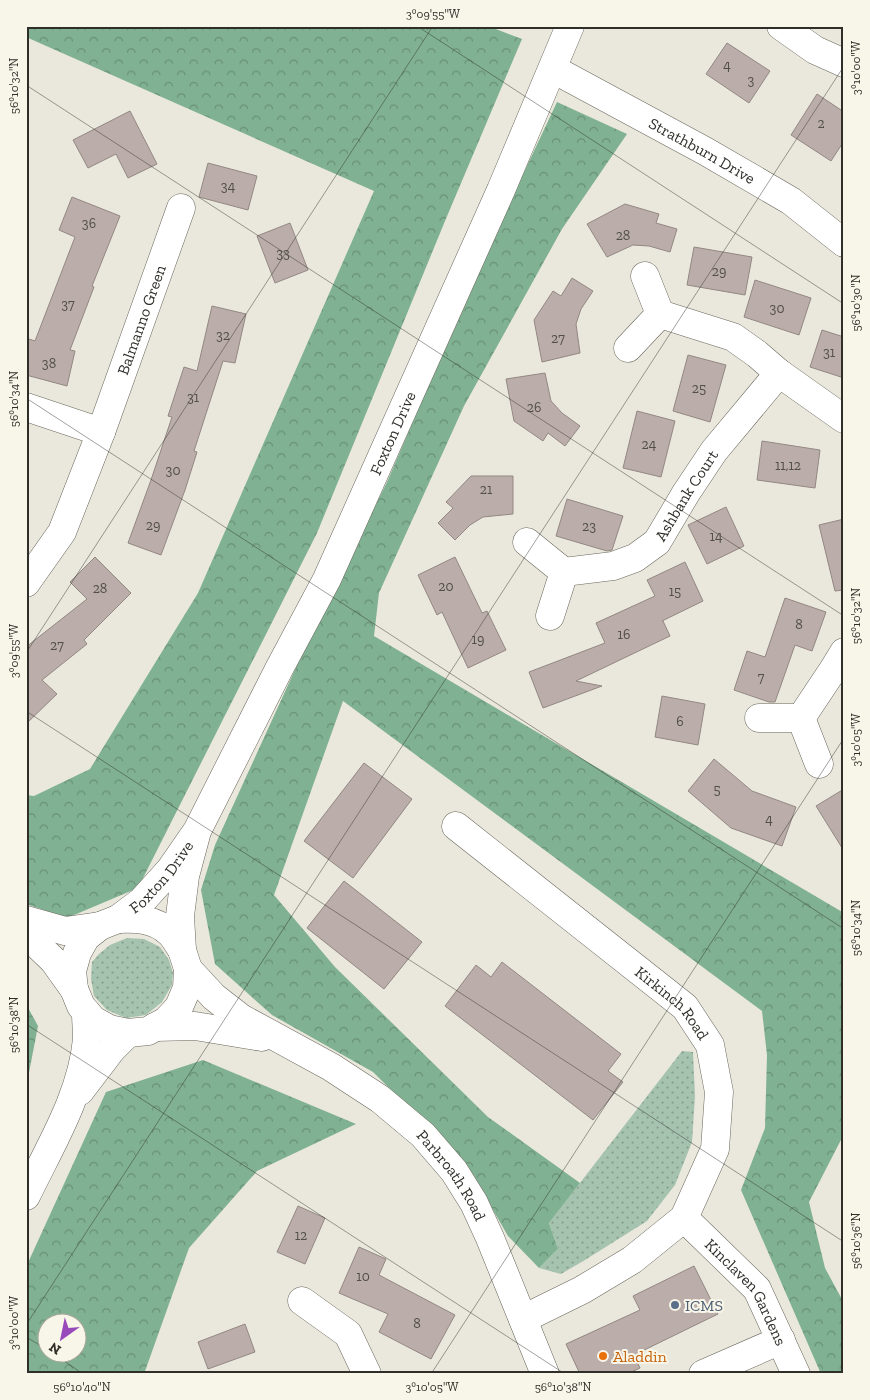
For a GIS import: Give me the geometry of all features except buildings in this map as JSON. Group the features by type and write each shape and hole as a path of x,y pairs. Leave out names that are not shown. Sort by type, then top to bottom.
{"street":[{"name":"Foxton Drive","path":"26,1196 72,1102 83,1063 87,1038 72,971 76,953 86,937 142,900 170,870 198,831 279,669 327,579 497,199 570,26"},
{"path":"782,26 815,50 844,63"},
{"name":"Strathburn Drive","path":"552,69 705,152 792,202 844,243"},
{"name":"Balmanno Green","path":"26,583 62,532 101,432 181,208"},
{"path":"645,276 660,314"},
{"path":"628,348 660,314"},
{"path":"660,314 734,337 779,373 844,419"},
{"name":"Ashbank Court","path":"564,572 613,566 635,558 657,542 714,451 779,373"},
{"path":"26,407 101,432"},
{"path":"527,542 564,572 550,616"},
{"path":"802,718 844,652"},
{"path":"759,718 802,718"},
{"path":"802,718 819,764"},
{"name":"Kirkinch Road","path":"456,826 685,1007 710,1045 719,1092 715,1149 684,1218 632,1260 582,1290 523,1319"},
{"name":"Foxton Drive","path":"80,1000 93,1020 109,1029 128,1033 148,1031 166,1021 179,1007 187,988 180,916 185,876 198,831"},
{"name":"Foxton Drive","path":"109,922 136,918 154,922 170,934 185,959"},
{"path":"26,920 65,932 109,922"},
{"path":"26,934 54,962 80,1000"},
{"name":"Parbroath Road","path":"185,959 214,997 241,1018 330,1067 380,1099 423,1136 454,1171 474,1203 490,1238 545,1374"},
{"name":"Parbroath Road","path":"155,1027 195,1026 280,1040"},
{"name":"Foxton Drive","path":"72,1102 112,1049 128,1033"},
{"name":"Kinclaven Gardens","path":"684,1218 757,1289 796,1374"},
{"path":"302,1301 348,1334 367,1374"},
{"path":"703,1374 781,1340"}],"green space":[{"path":"26,26 488,26 522,39 317,533 138,888 67,918 26,904 26,795 34,796 90,769 198,593 374,191 26,37"},
{"path":"557,102 627,134 562,229 464,406 379,593 374,636 844,913 844,1134 809,1202 825,1268 844,1303 844,1374 821,1374 741,1190 765,1128 767,1055 762,1011 343,701 274,895 335,967 488,1117 580,1183 549,1223 558,1249 539,1268 508,1236 467,1165 373,1072 272,1015 215,964 201,890 215,845 304,650 387,482 479,268"},
{"path":"127,938 144,939 160,947 169,960 173,973 172,985 162,1002 146,1015 126,1018 107,1010 94,996 91,979 92,962 99,954 110,945"},
{"path":"26,1004 38,1026 26,1088"},
{"path":"682,1051 693,1052 695,1096 692,1142 675,1185 647,1221 585,1260 561,1274 539,1268 558,1249 549,1223"},
{"path":"203,1060 356,1124 257,1171 189,1248 144,1374 26,1374 26,1267 106,1092"}],"place":[{"name":"ICMS","path":"675,1305"},
{"name":"Aladdin","path":"603,1356"}]}
